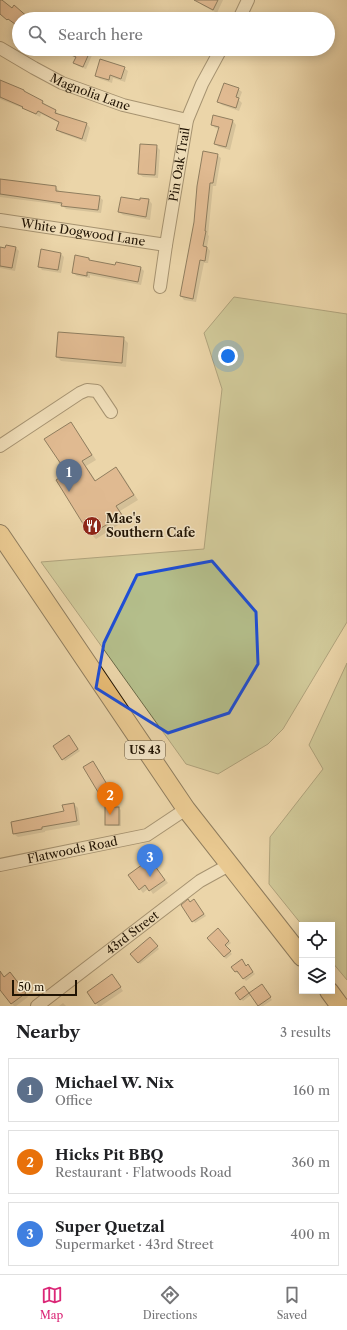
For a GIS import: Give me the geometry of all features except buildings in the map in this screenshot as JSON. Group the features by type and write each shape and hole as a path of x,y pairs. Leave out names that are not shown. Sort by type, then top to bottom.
{"highway":[{"name":"US 43","path":"0,534 186,809 299,953"}],"street":[{"path":"242,12 248,0"},
{"name":"Magnolia Lane","path":"0,48 12,55"},
{"name":"Magnolia Lane","path":"14,56 62,83 123,105 187,120"},
{"name":"Pin Oak Trail","path":"160,287 187,120 202,84 217,56"},
{"name":"White Dogwood Lane","path":"0,220 166,245"},
{"path":"0,446 80,392 87,390 97,391 110,412"},
{"name":"Flatwoods Road","path":"0,865 147,835 186,809"},
{"name":"43rd Street","path":"37,1006 200,881 229,865"}],"highlighted area":[{"path":"212,561 256,612 258,664 229,713 168,733 96,688 104,643 137,575"}],"green space":[{"path":"234,297 347,314 347,622 283,729 268,744 218,774 186,764 41,562 204,549 222,389 204,333"},
{"path":"347,663 347,980 335,966 335,922 300,922 269,884 270,837 323,769 309,745"}],"place":[{"name":"Michael W. Nix","path":"69,492"},
{"name":"Mae's Southern Cafe","path":"92,526"},
{"name":"Hicks Pit BBQ","path":"110,815"},
{"name":"Super Quetzal","path":"150,877"}]}
